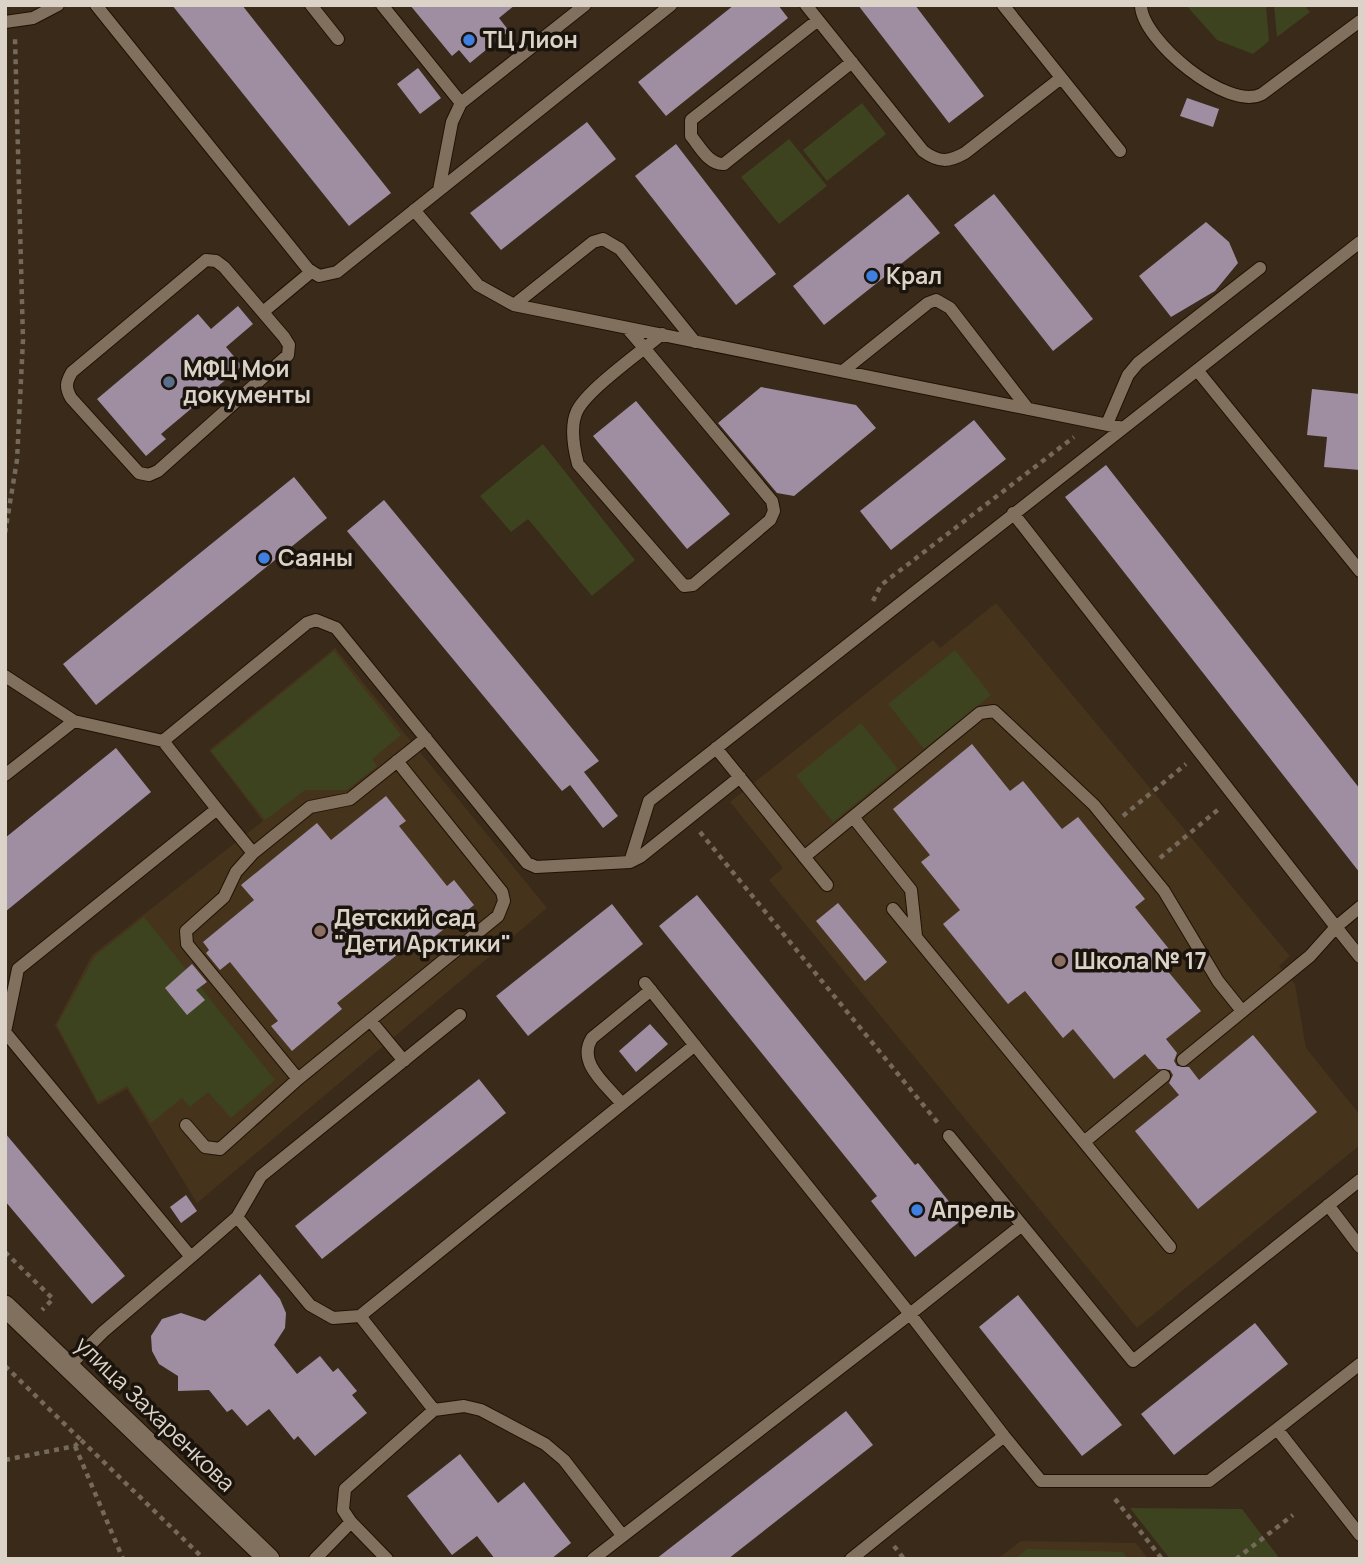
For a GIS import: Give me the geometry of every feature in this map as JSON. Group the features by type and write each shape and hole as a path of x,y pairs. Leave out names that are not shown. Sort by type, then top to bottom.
{"street":[{"name":"улица Захаренкова","path":"5,1306 269,1559"}],"lane":[{"path":"10,22 33,18 58,5"},
{"path":"96,5 311,272 319,276 337,272 671,5"},
{"path":"311,5 338,39"},
{"path":"382,5 461,103"},
{"path":"439,190 452,122 461,103 585,5"},
{"path":"806,5 923,151 935,160 951,161 965,153 1061,78"},
{"path":"1003,5 1120,151"},
{"path":"1141,5 1145,23 1193,75 1247,97 1262,94 1360,21"},
{"path":"818,20 691,120 691,136 710,160 716,164 724,164 852,62"},
{"path":"414,210 478,285 514,305 1123,428"},
{"path":"514,305 593,242 603,239 620,249 695,342"},
{"path":"629,862 649,801 1360,242"},
{"path":"206,260 216,261 224,267 263,312 289,345 288,355 158,471 149,475 131,468 66,389 72,372 206,260"},
{"path":"1107,424 1128,375 1138,363 1260,268"},
{"path":"263,312 311,272"},
{"path":"843,371 928,303 944,302 1028,409"},
{"path":"626,327 645,349 772,502 774,511 769,520 693,585 684,586 578,464 574,449 575,417 578,408 645,349 662,334"},
{"path":"1197,370 1360,571"},
{"path":"1013,513 1360,957"},
{"path":"163,741 307,623 316,620 336,628 527,863 536,867 629,862 640,857 740,776"},
{"path":"5,676 74,721 163,741 253,853"},
{"path":"804,857 987,710 1002,716 1086,796 1164,891 1219,981 1242,1011"},
{"path":"5,775 74,721"},
{"path":"298,1079 185,937 190,925 224,897 236,872 253,853 310,807 350,799 426,738"},
{"path":"716,748 827,885"},
{"path":"186,1125 205,1147 220,1149 298,1079 498,916 504,901 502,892 397,761"},
{"path":"191,1257 5,1032 18,969 217,809"},
{"path":"853,817 911,890 916,937"},
{"path":"1183,1060 1310,956 1336,927 1360,907"},
{"path":"893,909 1170,1247"},
{"path":"5,964 18,969"},
{"path":"622,1104 588,1063 587,1047 592,1038 648,986 1041,1480 1102,1483 1209,1481 1360,1364"},
{"path":"68,1367 103,1332 237,1217 261,1176 460,1015"},
{"path":"370,1020 404,1061"},
{"path":"237,1217 310,1305 332,1318 360,1316 695,1045"},
{"path":"1084,1142 1164,1076"},
{"path":"949,1136 1133,1362 1360,1180"},
{"path":"1328,1205 1360,1247"},
{"path":"593,1559 1022,1225"},
{"path":"360,1316 434,1410"},
{"path":"387,1559 343,1510 345,1489 434,1410 464,1406 481,1410 545,1444 564,1460 622,1535"},
{"path":"1277,1429 1360,1535"},
{"path":"851,1559 1004,1436"},
{"path":"314,1559 351,1522"}],"path":[{"path":"5,533 17,460 23,340 10,22"},
{"path":"1111,826 1200,752"},
{"path":"1146,869 1234,796"},
{"path":"688,817 949,1136"},
{"path":"5,1366 204,1559"},
{"path":"5,1460 75,1446 81,1440"},
{"path":"75,1446 123,1559"},
{"path":"1102,1483 1162,1559"},
{"path":"1236,1559 1293,1515"}],"shaded area":[{"name":"Школа № 17","path":"996,603 1290,956 1279,966 1295,984 1306,1048 1360,1115 1360,1145 1137,1328 769,880 783,868 730,802 933,640 940,648"},
{"name":"Детский сад \"Дети Арктики\"","path":"335,648 547,908 197,1203 127,1089 98,1105 55,1025 92,955 263,821 209,750"},
{"path":"1021,1541 1136,1543 1148,1559 997,1559"}],"green space":[{"path":"1186,5 1266,5 1269,41 1253,54 1217,40"},
{"path":"1274,5 1304,5 1310,12 1277,37"},
{"path":"862,103 886,134 827,181 803,150"},
{"path":"789,139 827,186 779,224 741,177"},
{"path":"543,444 635,560 592,596 528,519 511,532 480,496"},
{"path":"955,650 991,695 924,749 888,704"},
{"path":"334,651 401,735 372,759 377,766 347,790 305,790 265,820 211,751"},
{"path":"861,723 898,769 833,822 796,776"},
{"path":"144,917 275,1080 231,1118 208,1092 190,1107 182,1098 151,1123 127,1086 98,1102 57,1025 95,956"},
{"path":"1130,1508 1242,1509 1280,1559 1170,1559"},
{"path":"1027,1549 1123,1552 1128,1559 1015,1559"}],"building":[{"path":"172,5 242,5 391,193 349,226"},
{"name":"ТЦ Лион","path":"410,5 515,5 499,18 509,31 470,63 459,50 452,56"},
{"path":"734,5 778,5 788,18 666,116 638,82"},
{"path":"858,5 915,5 984,96 949,123"},
{"path":"418,68 441,98 420,114 397,84"},
{"path":"1187,98 1219,109 1213,127 1180,116"},
{"path":"587,122 616,159 501,250 470,213"},
{"path":"676,144 776,274 736,305 635,176"},
{"path":"908,194 940,233 824,325 793,286"},
{"path":"994,194 1093,319 1053,351 954,225"},
{"path":"1206,222 1229,242 1238,263 1215,291 1171,317 1139,276"},
{"name":"МФЦ Мои документы","path":"238,306 253,324 226,347 242,366 161,434 166,439 146,456 97,399 198,314 211,329"},
{"path":"761,387 856,405 876,428 794,496 777,493 718,423"},
{"path":"1312,389 1360,394 1360,470 1324,467 1327,437 1307,435"},
{"path":"636,401 730,514 687,549 593,436"},
{"path":"974,420 1006,459 891,550 860,511"},
{"path":"1106,465 1360,789 1360,873 1065,497"},
{"path":"294,477 327,518 96,705 63,664"},
{"path":"384,500 599,761 584,772 618,816 603,828 570,785 562,791 347,531"},
{"path":"972,744 1010,791 1023,781 1062,829 1078,817 1145,899 1135,907 1173,954 1161,963 1201,1011 1166,1039 1177,1053 1174,1061 1177,1066 1189,1067 1199,1080 1253,1035 1317,1112 1198,1209 1135,1131 1179,1095 1169,1083 1173,1075 1170,1070 1158,1069 1145,1054 1114,1079 1073,1029 1063,1038 1025,991 1008,1004 943,924 960,910 921,862 930,855 893,809"},
{"path":"116,748 151,792 5,912 5,838"},
{"path":"386,796 406,821 399,826 447,886 454,880 474,905 419,949 413,942 337,1003 342,1009 292,1051 271,1026 278,1021 230,962 220,970 206,953 209,950 203,942 254,900 241,885 317,823 331,840"},
{"path":"697,895 915,1165 918,1163 963,1219 915,1257 871,1201 877,1196 659,926"},
{"path":"838,903 887,962 865,981 816,921"},
{"path":"612,904 643,944 528,1036 496,996"},
{"path":"192,964 207,982 196,990 205,1000 187,1015 165,988"},
{"path":"650,1024 668,1044 636,1072 619,1051"},
{"path":"479,1079 506,1113 322,1259 295,1226"},
{"path":"5,1133 125,1276 92,1304 5,1201"},
{"path":"186,1195 197,1211 181,1223 170,1207"},
{"path":"260,1274 280,1299 286,1313 285,1328 274,1345 297,1374 320,1356 333,1372 338,1368 357,1391 352,1395 367,1413 315,1456 298,1436 294,1440 269,1409 247,1426 232,1409 227,1412 209,1390 178,1391 178,1376 159,1364 152,1351 151,1336 162,1319 181,1313 205,1321"},
{"path":"1018,1295 1122,1425 1082,1456 979,1327"},
{"path":"1255,1323 1288,1364 1174,1455 1141,1414"},
{"path":"846,1411 873,1445 728,1559 656,1559"},
{"path":"460,1454 498,1503 524,1482 571,1543 551,1559 495,1559 477,1536 452,1555 407,1496"}],"place":[{"name":"ТЦ Лион","path":"469,40"},
{"name":"Крал","path":"872,276"},
{"name":"МФЦ Мои документы","path":"169,382"},
{"name":"Саяны","path":"264,558"},
{"name":"Детский сад \"Дети Арктики\"","path":"320,931"},
{"name":"Школа № 17","path":"1060,961"},
{"name":"Апрель","path":"917,1210"}]}
